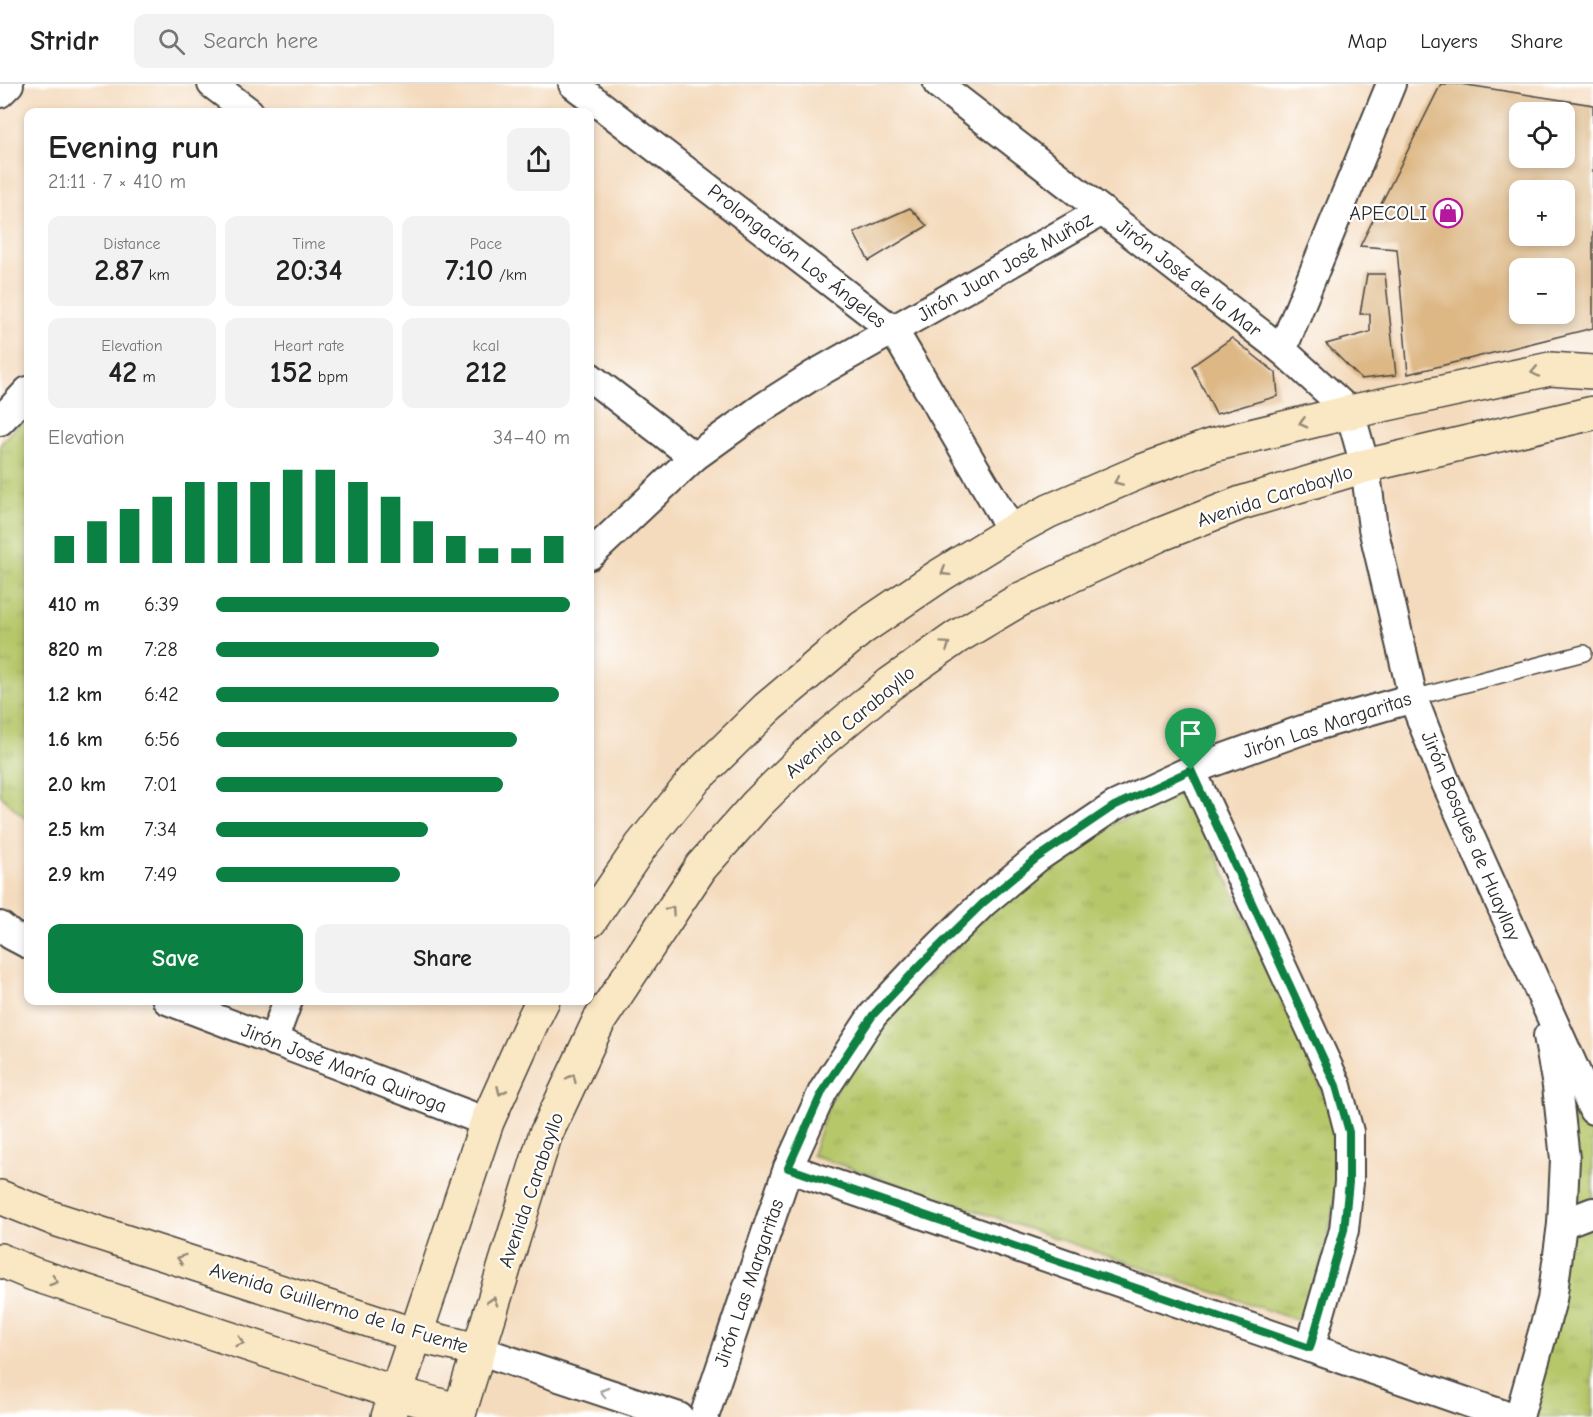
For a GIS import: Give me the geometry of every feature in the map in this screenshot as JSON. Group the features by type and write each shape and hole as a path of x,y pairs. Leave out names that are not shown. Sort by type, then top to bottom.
{"main road":[{"path":"594,915 641,846 696,778 767,708 862,628 939,576 1012,531 1049,511 1142,471 1213,445 1350,412 1550,369 1593,372"},
{"name":"Avenida Carabayllo","path":"465,1415 478,1350 545,1136 599,1021 701,867 765,796 818,744 890,684 957,637 1021,599 1159,535 1241,503 1365,466 1593,413"},
{"path":"392,1405 487,1122 540,1005"},
{"name":"Avenida Guillermo de la Fuente","path":"0,1197 55,1219 415,1335 478,1350"},
{"path":"0,1260 392,1405 465,1415"}],"street":[{"path":"0,93 9,84"},
{"path":"212,84 244,108"},
{"name":"Prolongación Los Ángeles","path":"573,84 894,331 1012,531"},
{"name":"Jirón José de la Mar","path":"938,84 1282,350 1350,412"},
{"path":"1282,350 1390,84"},
{"name":"Jirón Juan José Muñoz","path":"594,551 694,458 772,402 812,376 1102,211"},
{"path":"594,379 694,458"},
{"path":"0,422 24,395"},
{"name":"Jirón Bosques de Huayllay","path":"1350,412 1365,466 1372,528 1413,698 1446,783 1593,1110"},
{"name":"Jirón Las Margaritas","path":"704,1417 788,1168 823,1090 873,1015 931,954 983,903 1037,858 1114,806 1191,770 1305,729 1413,698"},
{"path":"1191,770 1336,1086 1349,1132 1349,1182 1344,1230 1310,1348"},
{"path":"0,926 24,942"},
{"path":"1519,1417 1552,1300 1562,1224 1565,1159 1557,1086 1540,993"},
{"name":"Jirón José María Quiroga","path":"180,1005 487,1122"},
{"path":"273,1041 286,1005"},
{"path":"788,1168 1510,1417"},
{"path":"1562,1224 1593,1212"},
{"name":"Avenida Guillermo de la Fuente","path":"478,1350 679,1417"}],"lane":[{"name":"Jirón Las Margaritas","path":"1413,698 1584,652"}],"green space":[{"path":"24,418 24,817 0,795 0,445"},
{"path":"1186,787 1331,1114 1336,1141 1337,1167 1332,1220 1305,1323 812,1155 828,1106 860,1046 992,911 1076,843"},
{"path":"1568,1069 1593,1128 1593,1417 1534,1417"}],"building":[{"name":"APECOLI","path":"1441,84 1461,84 1574,102 1509,102 1509,168 1575,168 1575,102 1593,105 1593,328 1408,374 1397,249 1360,246"},
{"path":"910,208 927,226 869,261 854,233"},
{"path":"1367,274 1385,274 1396,375 1361,379 1326,344 1370,332 1370,314 1360,314"},
{"path":"1232,338 1276,373 1278,396 1216,414 1192,366"}],"place":[{"name":"APECOLI","path":"1448,213"}],"route":[{"path":"1191,770 1336,1086 1349,1132 1349,1182 1344,1230 1310,1348 788,1168 823,1090 873,1015 923,962 983,903 1037,858 1114,806 1191,770"}]}
